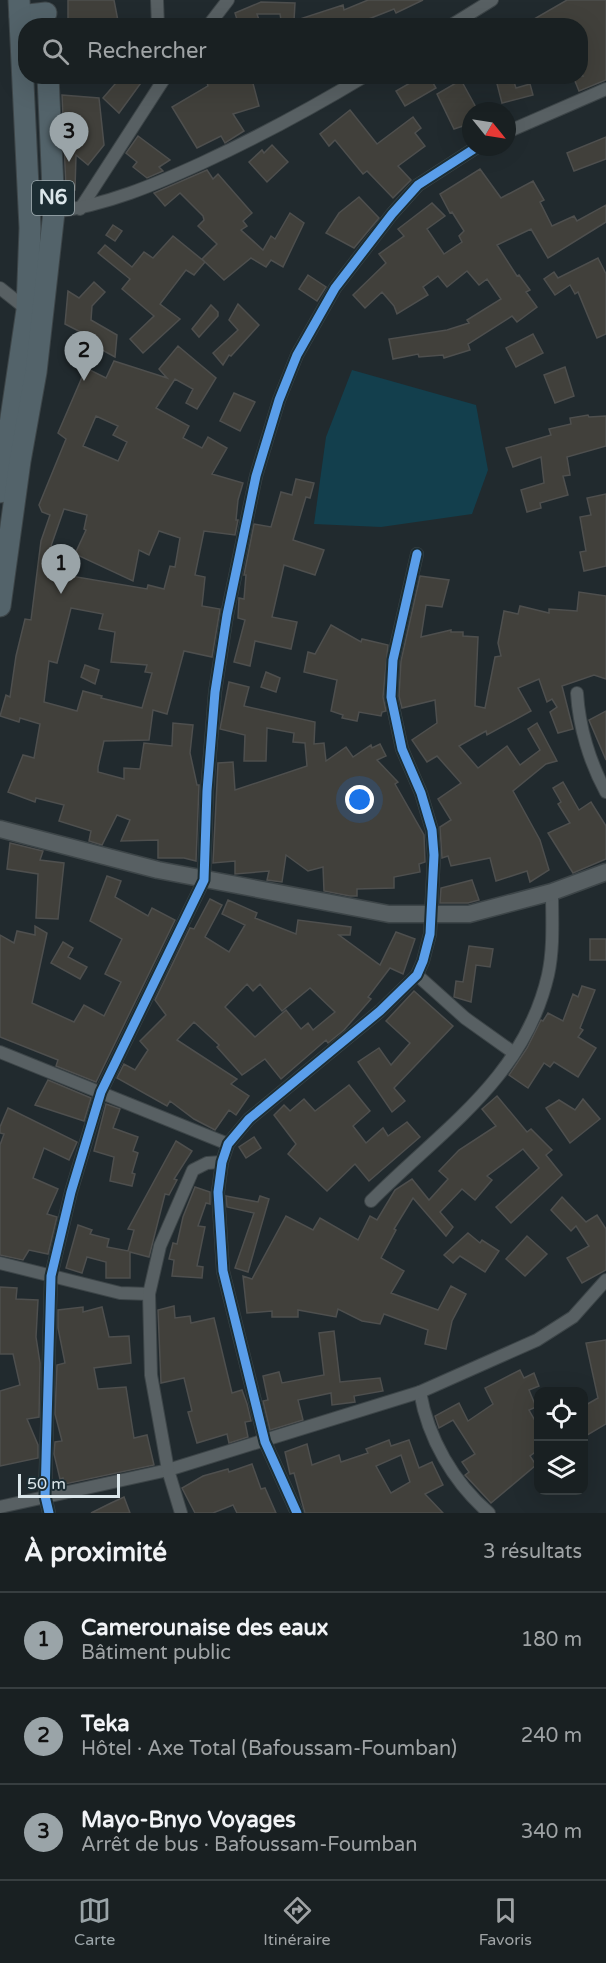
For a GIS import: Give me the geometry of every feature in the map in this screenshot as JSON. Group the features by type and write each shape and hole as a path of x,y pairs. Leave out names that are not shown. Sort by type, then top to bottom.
{"highway":[{"path":"19,8 46,13"},
{"name":"N6","path":"0,606 35,314 23,84"},
{"name":"N6","path":"0,492 54,212 48,84"}],"street":[{"path":"157,0 158,18"},
{"path":"214,18 228,0"},
{"path":"463,18 492,0"},
{"path":"80,209 159,84"},
{"path":"54,212 80,209 142,190 311,109 352,84"},
{"path":"516,128 606,89"},
{"path":"49,1513 45,1497 51,1276 71,1192 101,1092 204,880 207,791 215,692 223,637 256,476 279,400 297,355 335,288 392,214 418,185 463,156"},
{"path":"0,288 35,314"},
{"path":"297,1513 265,1442 223,1271 218,1192 222,1162 228,1144 249,1119 380,1011 417,975 430,934 434,855 432,830 421,793 402,748 391,697 393,660 417,554"},
{"path":"577,693 582,727 597,776 606,792"},
{"path":"0,829 204,880 389,914 469,914 552,892 606,872"},
{"path":"371,1201 428,1145 458,1121 494,1084 514,1053 541,999 548,973 552,892"},
{"path":"417,975 465,1017 514,1053"},
{"path":"0,1052 228,1144"},
{"path":"181,1513 168,1470 151,1375 149,1294 160,1246 193,1170 207,1163 222,1162"},
{"path":"0,1263 120,1293 149,1294"},
{"path":"0,1507 168,1470 265,1442 420,1392 537,1340 573,1317 606,1280"},
{"path":"420,1392 431,1431 453,1473 475,1501 489,1513"}],"shaded area":[{"path":"352,370 476,405 488,470 472,514 381,527 314,524 326,437"}],"building":[{"path":"68,0 114,0 117,18 68,18"},
{"path":"368,0 423,0 396,13 394,9 371,18 303,18 343,5 344,10"},
{"path":"567,0 606,0 606,80 579,91 576,84 588,84 588,18 536,18"},
{"path":"261,2 295,3 294,18 281,18 280,14 257,14 258,18 237,18 235,13"},
{"path":"115,84 140,84 119,113 103,98"},
{"path":"207,84 253,84 259,106 233,114 244,131 225,143 221,136 197,148 172,107 208,86"},
{"path":"408,84 434,84 436,88 405,106 396,91"},
{"path":"454,84 463,84 473,102 462,102 462,126 454,129 437,94"},
{"path":"497,84 515,84 516,88 530,84 533,95 502,102"},
{"path":"62,95 99,98 104,145 88,165 76,155 75,190 66,189"},
{"path":"350,110 377,144 413,117 421,128 415,133 425,146 398,166 411,180 393,198 367,171 363,174 335,140 329,146 320,134"},
{"path":"138,136 170,160 159,167 163,171 147,178 133,167 137,162 126,153"},
{"path":"606,137 606,159 574,171 567,153"},
{"path":"272,145 288,162 267,182 249,162 262,150 264,153"},
{"path":"480,169 501,198 533,181 544,200 540,202 552,226 574,216 577,221 606,205 606,222 548,258 531,229 497,245 517,276 519,275 530,290 526,292 537,307 517,322 512,316 468,344 470,350 444,358 443,355 419,357 418,354 393,359 389,339 447,330 469,323 467,320 501,299 487,279 479,285 467,271 447,287 438,276 423,287 428,295 397,314 394,306 382,292 365,308 353,295 386,263 379,254 404,236 398,229 432,203 445,216 427,229 444,254 462,242 459,236 464,231 452,212 450,213 440,194"},
{"path":"207,170 213,179 218,174 252,213 243,221 247,226 241,230 263,250 271,236 275,239 290,213 304,223 283,267 271,260 266,267 251,258 224,280 202,259 217,244 198,226 204,220 203,216 180,193 165,206 154,193"},
{"path":"359,197 379,218 354,248 326,233 339,213"},
{"path":"113,225 122,231 115,241 106,235"},
{"path":"173,236 205,262 194,275 186,270 160,304 180,319 143,353 130,339 154,316 122,289 130,279 98,253 105,245 132,267 144,252 153,258"},
{"path":"598,258 606,274 606,334 597,338 578,292 575,294 570,285 555,295 544,279 554,272 558,278"},
{"path":"308,275 326,287 317,301 299,289"},
{"path":"94,282 105,292 92,306 91,320 117,335 115,357 95,346 96,340 65,324 68,291 79,298"},
{"path":"238,304 259,325 231,356 229,355 223,365 213,353 238,330 229,320"},
{"path":"211,305 218,312 218,316 199,337 192,329"},
{"path":"533,334 543,353 516,367 506,348"},
{"path":"178,346 216,378 197,409 186,403 193,389 175,379 156,408 189,426 183,438 202,448 208,437 227,448 212,474 243,483 238,500 236,520 238,520 235,535 204,531 195,575 205,577 202,606 220,609 212,657 184,651 167,714 153,710 149,740 104,741 98,772 124,779 124,768 140,769 144,743 172,746 173,723 193,725 190,753 197,785 199,785 196,861 184,858 158,858 158,840 121,841 130,820 117,815 102,845 89,841 91,831 59,821 64,805 36,798 35,802 8,792 23,755 34,758 40,724 20,718 19,722 0,716 6,695 10,697 16,656 25,619 31,620 41,541 50,515 42,512 39,505 66,439 58,433 86,368 106,378 114,361 167,378 159,369","holes":["96,416 118,426 113,435 127,442 118,461 83,446","64,509 87,515 84,529 86,530 75,554 133,581 139,550 149,555 159,531 180,538 175,567 170,566 164,589 148,585 147,589 59,574 63,551 51,546","71,608 103,614 99,629 115,632 111,662 147,665 145,672 152,673 142,708 83,691 77,711 44,702 49,661 57,663"]},
{"path":"565,367 574,396 555,403 544,375"},
{"path":"234,393 255,402 240,431 220,421"},
{"path":"588,415 589,417 606,416 606,446 567,457 570,475 563,476 568,495 540,503 541,508 527,512 521,490 544,483 541,457 513,467 506,448 551,435 549,429 571,424 570,418"},
{"path":"296,479 314,483 310,498 306,497 293,540 324,550 315,575 284,565 272,617 297,622 291,649 255,641 250,666 234,662 245,620 238,618 239,598 244,599 246,575 244,575 254,524 271,527 281,492 292,495"},
{"path":"606,494 606,566 584,571 580,552 586,551 580,517 591,515 587,498"},
{"path":"420,576 449,580 442,607 426,605 421,637 451,630 451,632 463,632 463,636 478,637 475,706 485,708 495,657 501,656 498,643 504,611 518,614 520,606 549,613 549,609 577,611 579,592 606,596 606,679 594,675 562,686 573,729 558,733 550,712 557,707 552,699 547,702 539,679 518,688 531,711 487,735 486,731 459,746 478,768 507,746 520,765 540,750 528,729 537,723 557,761 546,764 513,791 540,840 549,870 530,882 527,871 496,881 490,858 451,866 448,856 442,858 440,827 451,820 438,799 461,783 437,756 427,762 412,740 437,723 435,700 402,708 399,696 401,661"},
{"path":"331,625 361,642 362,639 388,645 383,697 386,711 382,712 381,716 359,712 357,721 342,718 343,715 331,711 337,680 304,672 308,652 315,654"},
{"path":"85,665 99,670 95,684 81,677"},
{"path":"266,672 280,678 276,692 261,687"},
{"path":"229,682 249,687 244,706 315,722 314,744 324,743 326,761 346,747 353,757 371,745 372,748 380,744 386,756 377,760 398,782 395,784 424,835 425,862 419,864 420,872 394,877 394,888 357,889 357,896 350,896 324,891 323,867 308,871 286,855 282,882 267,880 269,871 235,874 235,861 213,863 218,763 233,762 235,790 307,766 305,743 293,742 294,733 267,728 266,761 244,761 245,735 220,729"},
{"path":"606,711 606,760 589,720"},
{"path":"563,782 579,810 591,802 606,826 606,859 573,873 548,833 570,823 558,804 561,802 553,788"},
{"path":"10,843 43,851 40,860 64,863 58,919 36,918 38,874 7,869"},
{"path":"107,876 121,881 115,897 148,916 152,908 175,920 96,1082 56,1066 58,1060 0,1037 0,935 14,943 17,931 35,935 35,926 47,933 32,1003 74,1022 84,1005 104,1016 121,982 105,974 122,939 90,921"},
{"path":"472,880 479,900 468,903 440,903 441,888"},
{"path":"210,899 222,905 205,937 229,952 245,925 222,914 228,900 257,913 255,918 296,934 298,920 351,927 350,935 339,935 380,965 396,932 415,939 403,974 390,968 368,997 371,999 344,1030 328,1043 326,1040 281,1079 265,1059 242,1075 217,1047 219,1045 194,1022 177,1040 237,1079 231,1084 249,1096 236,1115 229,1110 215,1130 194,1119 170,1101 167,1106 117,1078 124,1064 135,1070 148,1050 140,1041 166,1015 155,1000 190,928 194,929","holes":["247,984 253,991 260,984 282,1011 310,988 335,1012 313,1030 308,1023 301,1029 286,1010 255,1037 225,1007"]},
{"path":"590,939 606,939 606,960 590,960"},
{"path":"63,942 73,948 68,957 87,967 80,979 51,963"},
{"path":"469,946 493,949 490,967 476,965 471,1002 454,997 456,981 463,982"},
{"path":"582,986 595,990 580,1028 583,1030 578,1037 596,1048 578,1077 554,1062 550,1067 544,1063 528,1088 509,1075 527,1048 541,1020 543,1021 548,1013 563,1021 573,994 578,997"},
{"path":"414,991 453,1026 394,1088 405,1101 392,1112 358,1062 379,1048 391,1065 410,1043 386,1021"},
{"path":"48,1080 91,1098 84,1121 35,1105"},
{"path":"349,1085 370,1111 353,1126 366,1143 383,1128 388,1136 407,1122 420,1137 369,1181 355,1164 327,1191 288,1154 296,1144 274,1115 284,1105 290,1111 304,1099 315,1111"},
{"path":"497,1096 527,1132 531,1129 552,1150 546,1155 562,1175 511,1223 496,1207 539,1168 523,1149 487,1176 492,1180 475,1200 462,1189 440,1212 453,1227 446,1236 413,1198 394,1229 396,1230 381,1258 404,1271 391,1293 438,1310 451,1286 466,1294 452,1321 446,1349 425,1344 428,1330 384,1314 380,1324 362,1321 338,1309 336,1317 298,1310 298,1317 272,1317 272,1311 247,1313 243,1276 252,1279 286,1216 313,1230 320,1218 358,1240 370,1216 377,1220 395,1190 412,1179 429,1200 448,1179 439,1171 459,1150 496,1126 482,1109"},
{"path":"583,1099 600,1119 570,1143 546,1108 559,1100 575,1110"},
{"path":"106,1104 120,1109 113,1128 138,1137 133,1151 138,1153 132,1173 135,1174 132,1186 110,1181 114,1157 94,1151"},
{"path":"8,1108 77,1142 69,1160 44,1148 33,1178 58,1189 47,1214 57,1217 48,1254 29,1250 23,1260 0,1255 0,1145 4,1134 0,1133 0,1127"},
{"path":"254,1137 261,1148 246,1158 239,1147"},
{"path":"176,1141 192,1151 174,1179 177,1180 169,1195 165,1194 149,1257 130,1252 130,1278 106,1278 106,1262 87,1257 82,1273 66,1268 78,1225 92,1230 90,1234 109,1239 107,1247 128,1251 134,1230 128,1229"},
{"path":"195,1187 210,1192 210,1204 206,1203 198,1226 205,1227 197,1266 203,1267 202,1278 172,1276 174,1260 169,1259 173,1243 177,1244 183,1217"},
{"path":"226,1196 258,1202 260,1196 269,1199 248,1272 235,1268 254,1213 227,1207"},
{"path":"562,1197 586,1222 597,1215 606,1229 606,1270 582,1283 567,1258 589,1246 576,1226 571,1231 551,1210"},
{"path":"468,1233 480,1243 482,1240 499,1251 485,1272 460,1256 453,1263 444,1255"},
{"path":"527,1236 547,1254 525,1276 506,1259"},
{"path":"0,1287 17,1288 16,1299 38,1300 36,1337 40,1363 39,1417 27,1419 38,1445 38,1458 0,1466 0,1391 20,1385 13,1354 0,1354"},
{"path":"174,1306 175,1318 190,1316 191,1323 214,1318 232,1393 242,1390 247,1404 251,1421 245,1422 248,1437 229,1443 227,1434 197,1443 188,1412 192,1411 184,1378 161,1383 158,1310"},
{"path":"83,1307 83,1312 102,1307 109,1337 129,1336 131,1363 94,1368 98,1389 126,1387 134,1438 147,1435 154,1465 65,1484 63,1478 60,1479 54,1454 55,1442 62,1441 55,1414 57,1365 65,1363 58,1328 58,1310"},
{"path":"334,1331 340,1382 380,1378 383,1391 354,1396 355,1402 332,1405 331,1393 298,1400 303,1420 270,1430 263,1401 268,1400 263,1376 279,1372 282,1383 324,1375 319,1333"},
{"path":"606,1340 606,1424 588,1435 588,1404 598,1398 586,1343"},
{"path":"520,1370 524,1378 534,1373 539,1386 529,1390 534,1402 534,1408 529,1410 534,1419 534,1453 530,1456 534,1467 491,1503 465,1475 469,1472 462,1462 475,1454 453,1420 439,1428 435,1416 459,1403 468,1421 493,1404 485,1388"},
{"path":"389,1440 391,1446 409,1440 419,1468 432,1462 443,1485 425,1494 443,1513 305,1513 294,1473 290,1474 285,1452 307,1444 312,1465 339,1455 341,1462 368,1453 366,1449","holes":["401,1455 410,1482 391,1493 376,1466"]},
{"path":"252,1464 261,1489 265,1488 276,1513 237,1513 233,1505 213,1513 195,1513 182,1488 203,1476 228,1469 229,1472"},
{"path":"124,1497 130,1513 91,1513 111,1503"}],"cycle path":[{"path":"49,1513 45,1496 51,1276 71,1192 101,1092 204,880 207,791 215,692 227,615 256,476 279,400 297,355 335,288 392,214 418,185 463,156"},
{"path":"297,1513 265,1442 223,1271 218,1192 222,1162 228,1144 249,1119 380,1011 417,975 423,961 430,934 434,855 432,830 421,793 402,749 391,697 393,660 417,554"}],"place":[{"name":"Mayo-Bnyo Voyages","path":"69,162"},
{"name":"Teka","path":"84,381"},
{"name":"Camerounaise des eaux","path":"61,594"}]}
